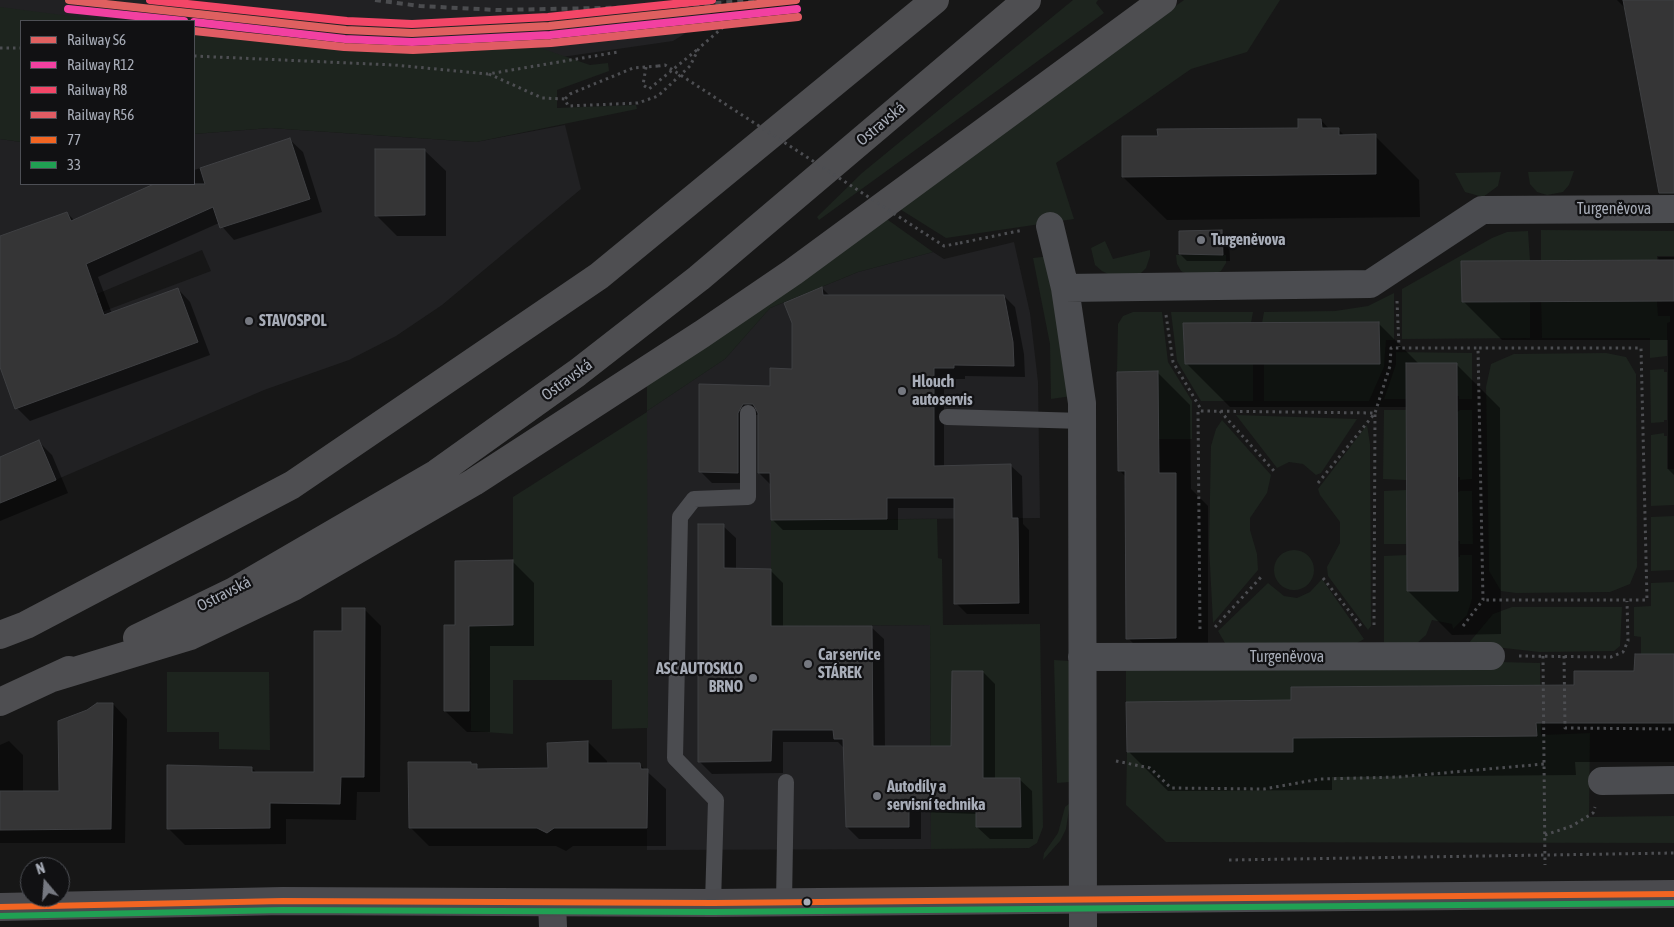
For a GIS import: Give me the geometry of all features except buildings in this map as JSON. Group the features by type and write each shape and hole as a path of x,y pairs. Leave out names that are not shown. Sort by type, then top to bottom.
{"highway":[{"path":"0,635 26,625 292,486 599,276 935,0"},
{"name":"Ostravská","path":"52,678 234,591 437,473 577,373 699,278 1027,0"},
{"path":"0,702 52,678 190,636 295,586 474,482 702,334 793,272 1163,0"}],"main road":[{"path":"0,908 283,901 553,915 713,903 1674,894"}],"street":[{"name":"Turgeněvova","path":"1065,288 1370,284 1482,210 1674,209"},
{"path":"1050,226 1065,288 1082,403 1083,927"},
{"name":"Turgeněvova","path":"1082,657 1200,649 1374,649 1439,656 1491,656"},
{"path":"1602,781 1674,780"}],"lane":[{"path":"713,903 716,800 675,758 680,517 694,499 748,497 748,413"},
{"path":"947,417 1082,421"},
{"path":"784,903 786,782"}],"path":[{"path":"646,66 643,85 649,89 729,22"},
{"path":"0,48 20,48"},
{"path":"565,99 568,106 638,103 658,96 690,66 699,48"},
{"path":"195,56 394,65 488,74 618,52"},
{"path":"488,74 542,98 565,99 570,94 633,68 665,65 944,246 1050,226"},
{"path":"1397,294 1399,348"},
{"path":"1166,310 1173,362 1202,411"},
{"path":"1374,649 1375,413 1390,366 1391,348 1641,348 1647,600 1484,600"},
{"path":"1439,656 1484,600 1478,348"},
{"path":"1200,649 1198,411 1375,413"},
{"path":"1220,412 1274,471"},
{"path":"1318,484 1375,413"},
{"path":"1200,649 1262,576"},
{"path":"1323,578 1374,649"},
{"path":"1491,656 1611,657 1623,652 1628,641 1627,601"},
{"path":"1543,656 1545,855"},
{"path":"1564,656 1565,728 1674,728"},
{"path":"1116,761 1150,768 1171,788 1264,789 1320,779 1398,777 1544,764"},
{"path":"1545,835 1572,826 1593,813 1602,781"},
{"path":"1229,860 1674,853"}],"shaded area":[{"path":"0,0 725,0 699,25 673,41 388,82 195,77 195,20 20,20 0,104"},
{"path":"1073,0 1098,0 1096,3 1104,13 819,220 817,217 862,173"},
{"path":"1184,0 1280,0 1247,52 1191,69 1056,163 1074,219 946,238 895,206"},
{"path":"0,7 101,20 20,20 20,142 0,139"},
{"path":"195,32 348,46 463,47 526,43 590,65 608,63 609,71 557,90 557,108 636,105 637,109 476,142 270,128 195,134"},
{"name":"STAVOSPOL","path":"565,125 581,189 442,305 396,336 349,360 264,390 0,504 0,350 211,271 202,250 97,294 0,330 0,139 20,142 20,185 195,185 195,134 270,128 476,142"},
{"path":"1574,171 1569,185 1563,192 1547,195 1537,192 1530,184 1528,172"},
{"path":"1501,172 1498,186 1483,197 1465,192 1455,173"},
{"path":"881,215 933,252 858,272 770,308 725,359 647,411 647,379"},
{"path":"1541,230 1674,231 1674,256 1657,256 1657,260 1541,261"},
{"path":"1528,231 1530,261 1462,261 1462,301 1530,301 1530,338 1402,339 1402,289 1492,238 1507,232"},
{"path":"1105,241 1113,259 1150,250 1146,268 1139,275 1110,275 1102,271 1095,265 1091,248"},
{"path":"1014,242 1030,313 1038,382 1040,518 771,520 771,626 930,625 931,849 647,850 647,411 725,359 770,308 858,272 933,252 944,259"},
{"path":"1176,255 1226,255 1226,263 1221,271 1212,275 1187,274 1181,271 1177,264"},
{"path":"1050,256 1072,396 1051,399 1050,344 1033,258"},
{"path":"1394,293 1394,340 1386,340 1384,367 1369,401 1264,401 1264,364 1380,363 1379,323 1262,323 1264,312 1335,311 1368,306"},
{"path":"1541,301 1657,301 1658,316 1670,316 1670,322 1667,323 1667,356 1650,358 1650,338 1542,338"},
{"path":"1133,312 1162,312 1168,362 1192,401 1192,439 1158,439 1158,371 1117,372 1118,324 1123,316"},
{"path":"1171,312 1253,312 1251,323 1183,323 1185,364 1253,364 1253,401 1201,401 1177,361"},
{"path":"1396,352 1472,353 1472,399 1459,399 1459,396 1457,396 1457,363 1406,363 1406,399 1384,399 1396,364"},
{"path":"1606,353 1626,357 1636,374 1637,567 1630,584 1610,592 1516,593 1501,591 1489,571 1486,387 1491,364 1514,354"},
{"path":"1664,369 1664,372 1667,372 1667,420 1651,423 1650,370"},
{"path":"1384,410 1406,410 1406,480 1383,479"},
{"path":"1460,410 1472,410 1472,479 1460,480 1460,477 1457,477 1457,412"},
{"path":"647,411 648,728 612,729 612,680 513,680 513,734 471,731 470,626 513,625 513,497"},
{"path":"1236,415 1357,419 1321,473 1316,475 1303,464 1289,462 1277,468"},
{"path":"1222,420 1271,475 1267,493 1250,518 1250,530 1257,554 1258,570 1213,623 1209,546 1211,446 1216,429"},
{"path":"1367,425 1370,444 1371,626 1368,630 1328,576 1327,567 1340,543 1340,522 1320,495 1318,489"},
{"path":"1664,433 1664,436 1667,436 1667,469 1674,469 1674,505 1651,506 1651,435"},
{"path":"1406,490 1406,544 1384,544 1384,491"},
{"path":"1460,491 1472,491 1473,544 1460,544 1460,541 1458,541 1457,493"},
{"path":"1674,516 1674,570 1651,571 1651,517"},
{"path":"937,519 938,558 942,559 943,625 1040,624 1043,827 1037,843 1029,848 931,849 930,625 771,626 771,520"},
{"path":"1298,550 1305,553 1311,559 1314,570 1313,578 1305,587 1298,590 1290,590 1283,587 1275,578 1274,566 1277,559 1286,551"},
{"path":"1407,555 1407,591 1458,591 1458,557 1460,555 1472,555 1472,599 1467,615 1453,629 1452,624 1432,620 1426,635 1416,644 1384,649 1384,556"},
{"path":"1322,579 1364,639 1352,646 1241,648 1225,643 1218,631 1268,583 1284,596 1297,598 1310,592"},
{"path":"1674,582 1674,654 1641,654 1641,637 1634,636 1634,607 1651,606 1651,583"},
{"path":"1512,607 1622,607 1620,646 1614,651 1540,652 1468,644 1493,614"},
{"path":"1054,660 1069,661 1070,782 1057,783"},
{"path":"1499,662 1540,663 1541,735 1590,733 1589,817 1674,816 1674,843 1166,842 1126,805 1127,752 1292,752 1293,738 1537,735 1535,685 1291,687 1291,700 1126,702 1126,670"},
{"path":"167,672 269,672 270,750 219,749 219,732 167,732"},
{"path":"1070,803 1066,829 1060,841 1043,860 1044,853 1058,833 1065,807"}],"railway":[{"path":"375,0 420,6 497,10 654,7 763,0"}],"rail line":[{"name":"S6","path":"69,0 346,30 412,33 549,26 796,0"},
{"name":"R8","path":"150,0 347,21 412,24 548,17 712,0"},
{"name":"R12","path":"68,9 174,20"},
{"name":"R12","path":"195,22 345,39 412,42 550,35 797,9"},
{"name":"R56","path":"195,31 344,47 413,50 551,43 798,17"}],"transit line":[{"name":"77","path":"0,907 283,901 713,903 1674,894"},
{"name":"33","path":"0,916 283,910 713,912 1674,903"}],"place":[{"name":"Turgeněvova","path":"1201,240"},
{"name":"STAVOSPOL","path":"249,321"},
{"name":"Hlouch autoservis","path":"902,391"},
{"name":"Car service STÁREK","path":"808,664"},
{"name":"ASC AUTOSKLO BRNO","path":"753,678"},
{"name":"Autodíly a servisní technika","path":"877,796"}]}
